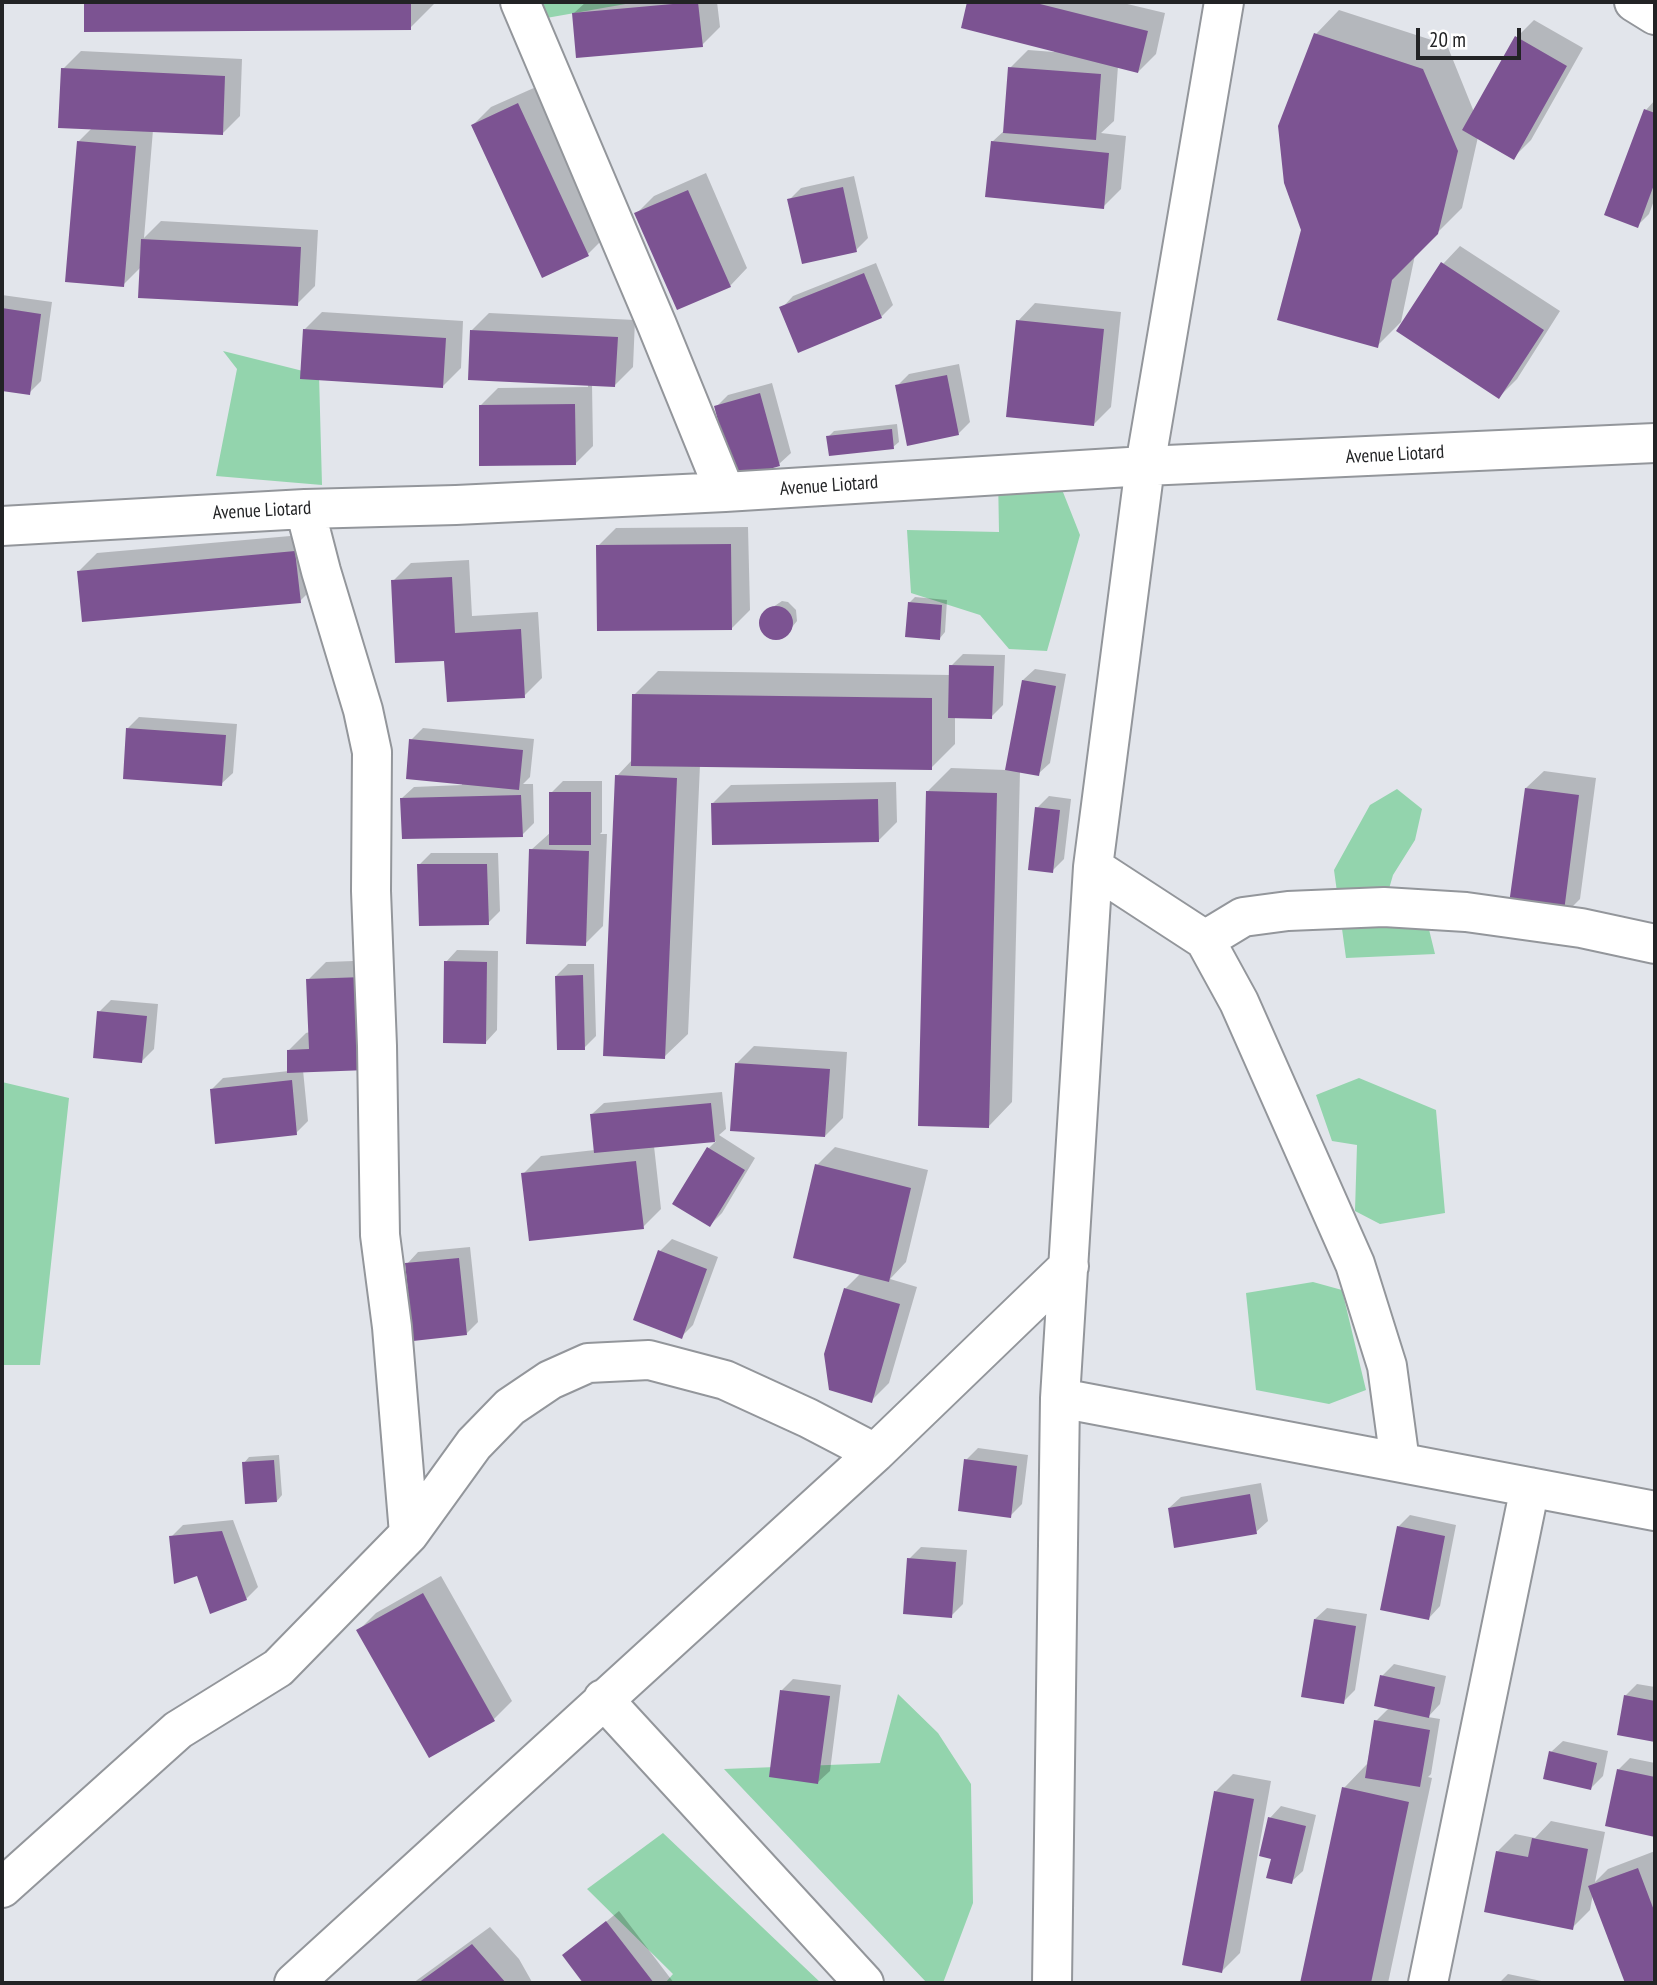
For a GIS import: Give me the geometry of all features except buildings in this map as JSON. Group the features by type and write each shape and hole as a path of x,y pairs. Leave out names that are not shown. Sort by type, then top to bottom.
{"street":[{"path":"520,2 725,492"},
{"path":"1047,1978 1060,1398 1093,866 1145,466 1224,2"},
{"path":"1634,2 1655,15"},
{"name":"Avenue Liotard","path":"2,526 305,509 456,505 725,492 1145,466 1655,443"},
{"path":"305,509 320,571 363,710 372,752 370,891 377,1046 380,1235 393,1327 409,1534"},
{"path":"1093,866 1205,940 1239,1002 1355,1264 1387,1366 1400,1462"},
{"path":"1205,940 1243,917 1288,911 1384,907 1479,914 1581,928 1655,944"},
{"path":"294,1983 874,1453 1069,1266"},
{"path":"2,1888 178,1730 278,1668 409,1534 474,1444 510,1407 550,1380 588,1363 649,1360 725,1380 808,1418 874,1453"},
{"path":"1060,1398 1655,1511"},
{"path":"1428,1983 1530,1487"},
{"path":"603,1699 864,1983"}],"green space":[{"path":"525,2 637,2 535,20"},
{"path":"223,351 319,375 322,485 216,476 237,369"},
{"path":"998,475 1059,482 1080,535 1047,651 1009,649 980,615 911,593 907,530 999,532"},
{"path":"1397,789 1422,809 1415,840 1393,875 1384,906 1424,909 1435,954 1346,958 1334,870 1370,805"},
{"path":"1359,1078 1436,1110 1445,1213 1380,1224 1355,1211 1357,1145 1332,1141 1316,1095"},
{"path":"2,1082 69,1098 40,1365 2,1365"},
{"path":"1313,1282 1342,1290 1366,1390 1329,1404 1256,1390 1246,1293"},
{"path":"898,1694 938,1733 971,1784 973,1903 943,1983 927,1983 724,1769 880,1763"},
{"path":"663,1833 821,1983 665,1983 673,1974 587,1889"}]}
